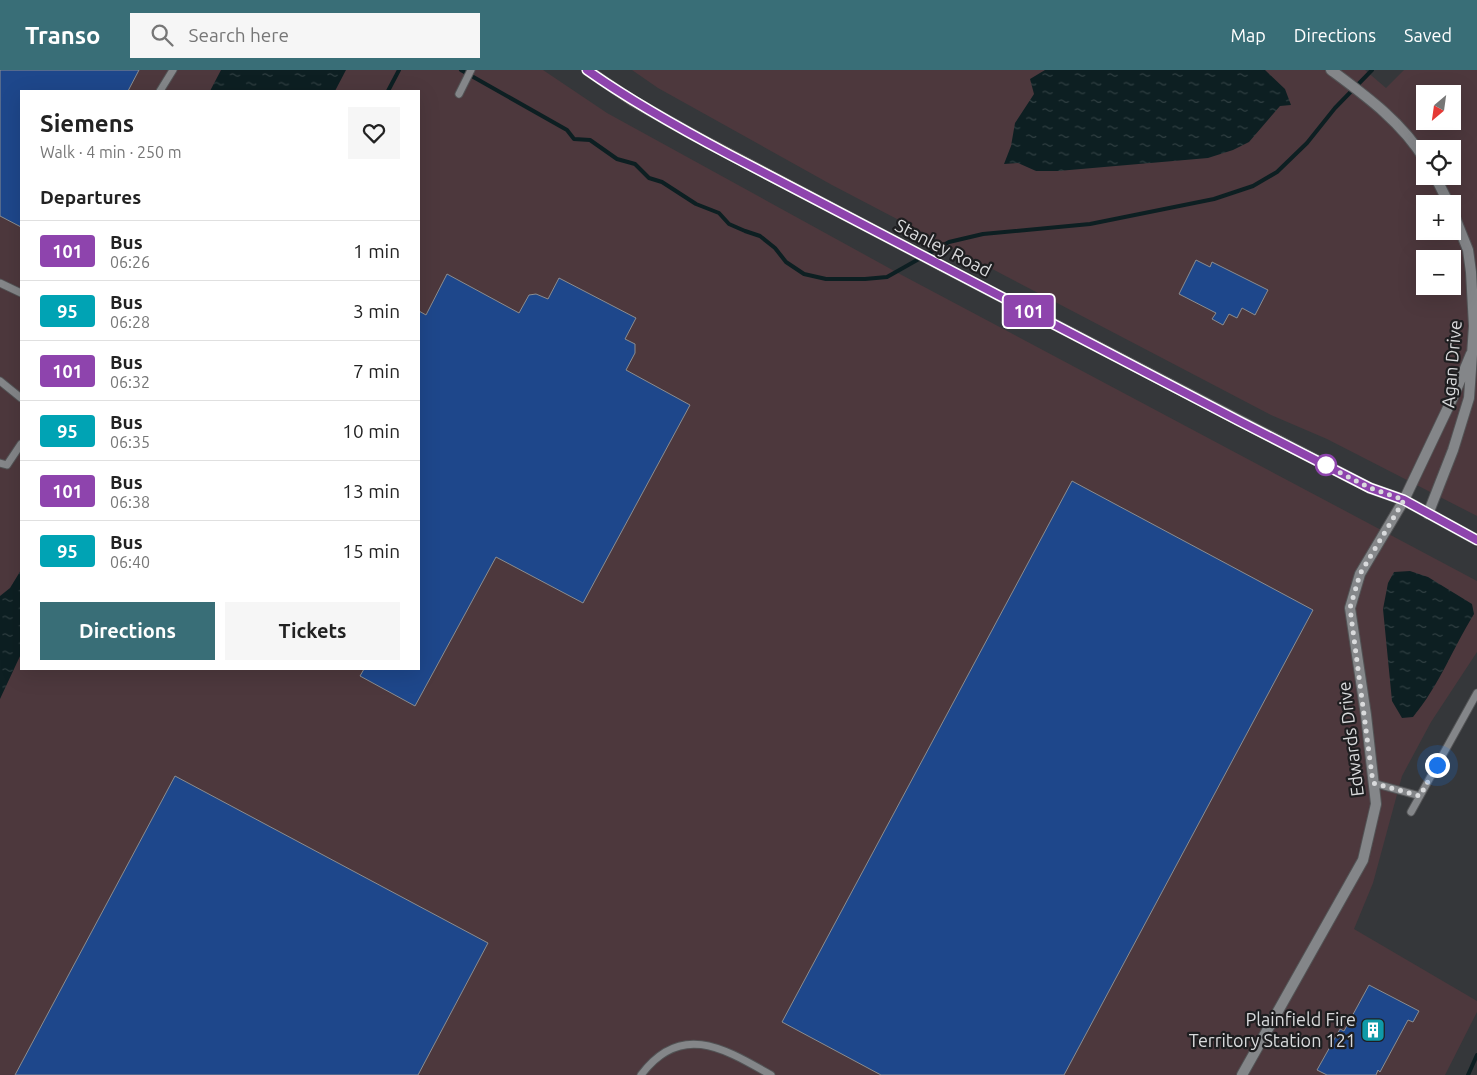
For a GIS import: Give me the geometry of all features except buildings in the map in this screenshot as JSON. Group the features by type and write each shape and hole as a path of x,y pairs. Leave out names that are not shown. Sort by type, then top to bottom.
{"street":[{"name":"Stanley Road","path":"587,70 615,90 674,124 904,246 1361,483 1404,500 1477,540"},
{"path":"1334,72 1378,106 1401,128 1416,146"},
{"name":"Agan Drive","path":"1428,514 1453,450 1469,398 1474,326 1472,248 1461,227"},
{"name":"Edwards Drive","path":"1242,1075 1363,860 1376,804 1350,608 1360,574 1404,500 1450,404 1471,354"}],"lane":[{"path":"161,90 173,70"},
{"path":"459,94 471,70"},
{"path":"0,283 20,292"},
{"path":"0,381 20,397"},
{"path":"0,464 7,465 20,446"},
{"path":"1411,812 1477,693"},
{"path":"1373,783 1420,796"},
{"path":"641,1075 656,1058 668,1051 684,1045 702,1044 725,1050 772,1075"}],"shaded area":[{"path":"0,70 543,70 607,113 898,273 1477,581 1477,652 1431,722 1402,776 1373,883 1354,929 1477,1001 1477,1012 1445,1075 0,1075"},
{"path":"632,70 1365,70 1386,88 1404,70 1477,70 1477,516 1327,439 1271,415 832,185 658,88"}],"water":[{"path":"221,70 346,70 336,90 211,90"},
{"path":"1045,70 1265,70 1285,89 1291,105 1280,106 1249,142 1233,150 1208,158 1058,171 1036,171 1018,163 1004,164 1011,146 1015,123 1034,94 1030,79"},
{"path":"1410,571 1428,577 1472,604 1474,614 1431,693 1413,717 1402,718 1392,701 1383,609 1388,583 1394,572"},
{"path":"20,572 20,656 0,699 0,596 10,588"}],"waterway":[{"path":"389,90 399,70"},
{"path":"461,70 567,130 574,139 590,140 617,159 635,164 649,178 662,182 696,204 719,213 729,224 760,236 775,248 786,262 804,274 826,279 887,277 949,242 983,234 1090,224 1214,199 1253,186 1277,172 1307,143 1335,108 1372,70"},
{"path":"1468,1075 1477,1055"}],"bus line":[{"name":"101","path":"587,70 615,90 730,155 1239,421 1370,488 1404,500 1477,540"}],"place":[{"name":"Plainfield Fire Territory Station 121","path":"1373,1030"}],"route":[{"path":"1326,465 1321,463 1370,488 1404,500 1360,574 1350,608 1366,716 1373,783 1420,796 1437,765"}]}
